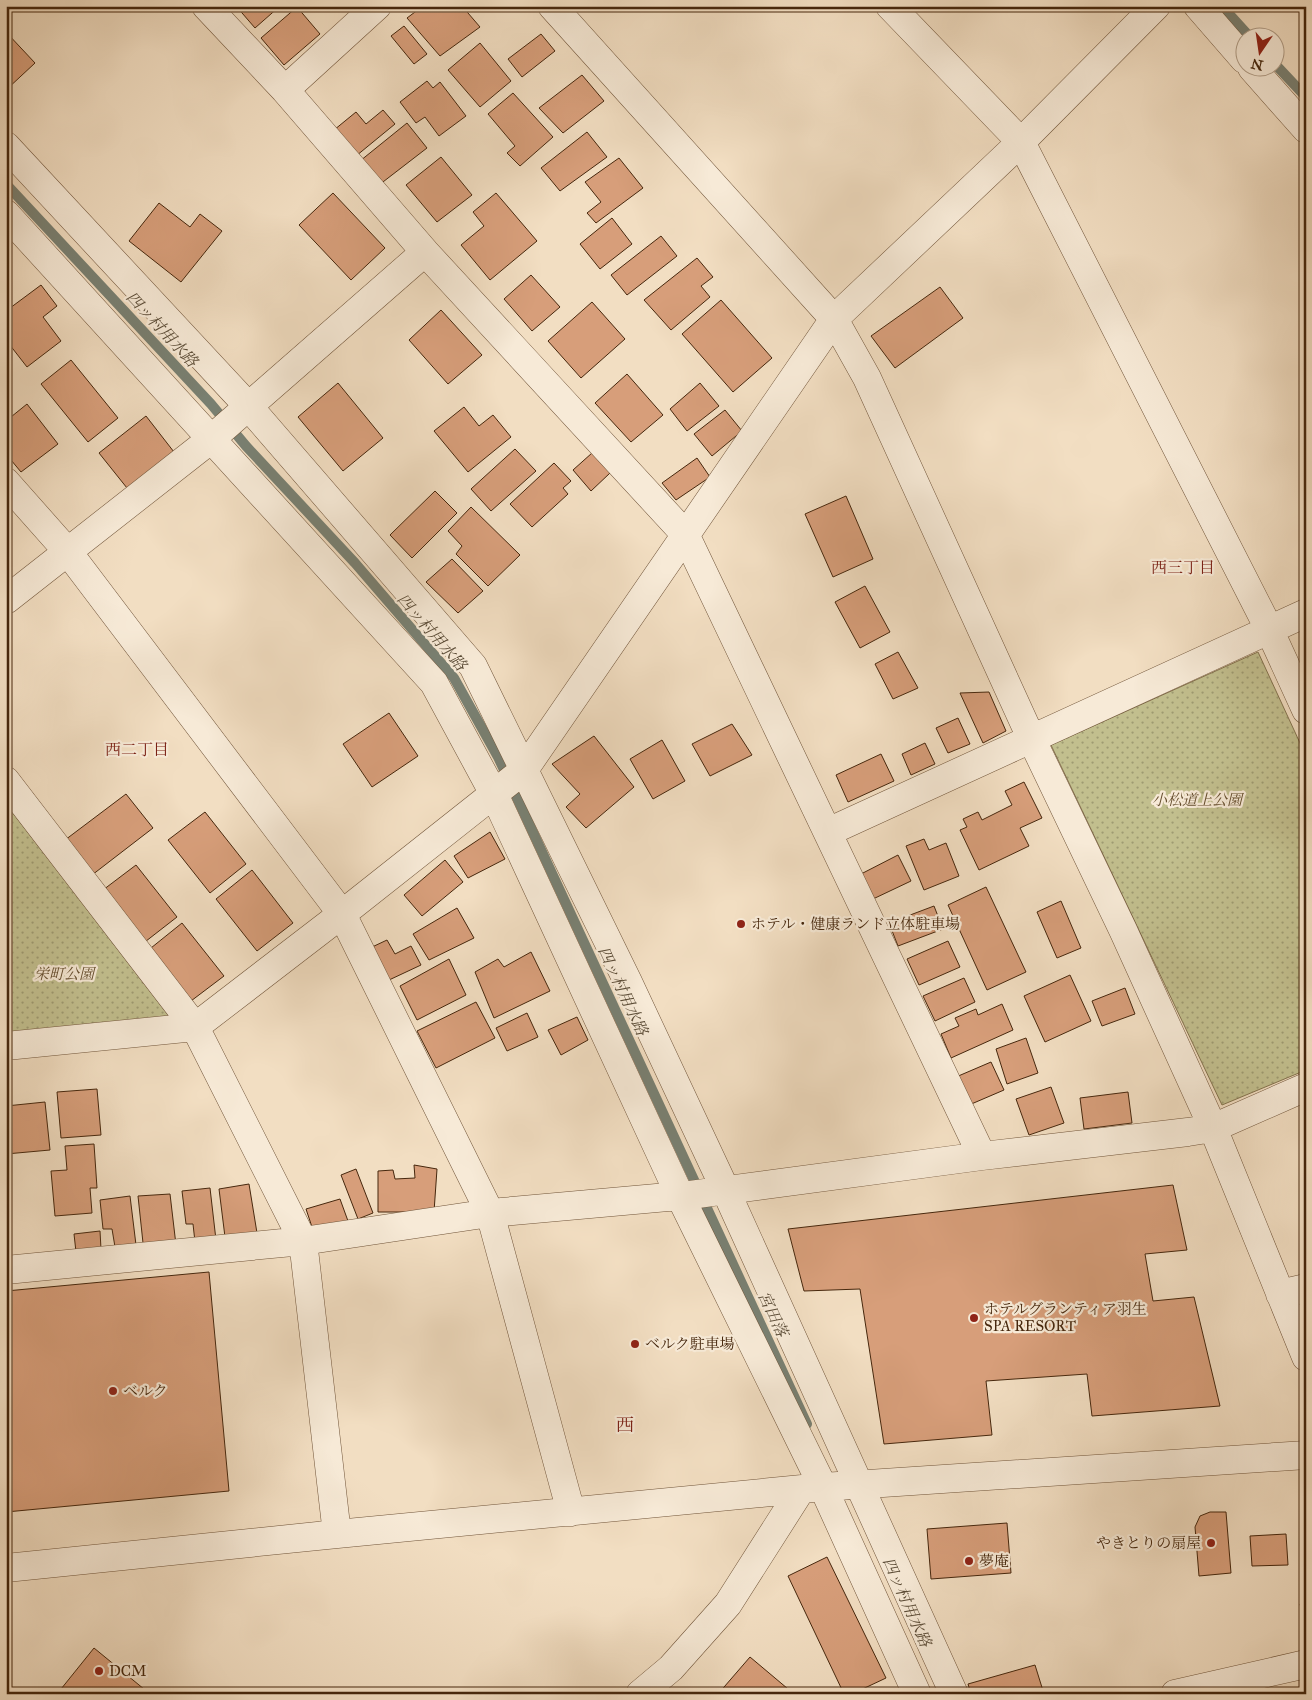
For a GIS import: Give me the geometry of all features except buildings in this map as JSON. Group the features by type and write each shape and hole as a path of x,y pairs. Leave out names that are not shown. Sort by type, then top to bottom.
{"street":[{"path":"206,6 285,90 425,252 685,534 982,1156"},
{"path":"285,90 377,6"},
{"path":"552,6 834,319 867,378 1032,740 1124,930 1213,1128 1293,1291 1306,1357"},
{"path":"890,6 1022,142 1269,629 1306,710"},
{"path":"6,1046 195,1027 509,782 685,534 834,319 1022,142 1156,6"},
{"path":"1198,6 1234,47"},
{"path":"1261,78 1306,129"},
{"path":"6,146 434,683 509,782 628,982 701,1193 811,1489 917,1694"},
{"path":"6,214 228,425 473,666 509,782 701,1193 858,1484 954,1694"},
{"path":"6,600 228,425 425,252"},
{"path":"6,482 68,552 342,914 490,1214 571,1512"},
{"path":"828,832 1032,740 1269,629 1306,614"},
{"path":"6,781 195,1027 303,1241 337,1534"},
{"path":"6,1270 303,1241 490,1214 701,1193 1213,1128 1306,1088"},
{"path":"6,1568 858,1484 1306,1455"},
{"path":"640,1694 671,1668 728,1604 811,1489"},
{"path":"1175,1694 1306,1664"}],"green space":[{"name":"小松道上公園","path":"1258,652 1306,756 1306,1070 1222,1105 1051,745"},
{"name":"栄町公園","path":"6,804 172,1020 6,1038"}],"waterway":[{"path":"1222,6 1242,28"},
{"path":"1284,74 1306,97"},
{"name":"四ッ村用水路","path":"6,184 211,404 246,446 355,563 454,678 498,757 807,1424"}],"place":[{"name":"ホテル・健康ランド立体駐車場","path":"741,924"},
{"name":"ホテルグランティア羽生 SPA RESORT","path":"974,1318"},
{"name":"ベルク駐車場","path":"635,1344"},
{"name":"ベルク","path":"113,1391"},
{"name":"やきとりの扇屋","path":"1211,1543"},
{"name":"夢庵","path":"969,1561"},
{"name":"DCM","path":"99,1671"}],"district":[{"name":"西三丁目","path":"1183,567"},
{"name":"西二丁目","path":"137,749"},
{"name":"西","path":"625,1425"}],"water label":[{"name":"宮田落","path":"773,1314"}]}
